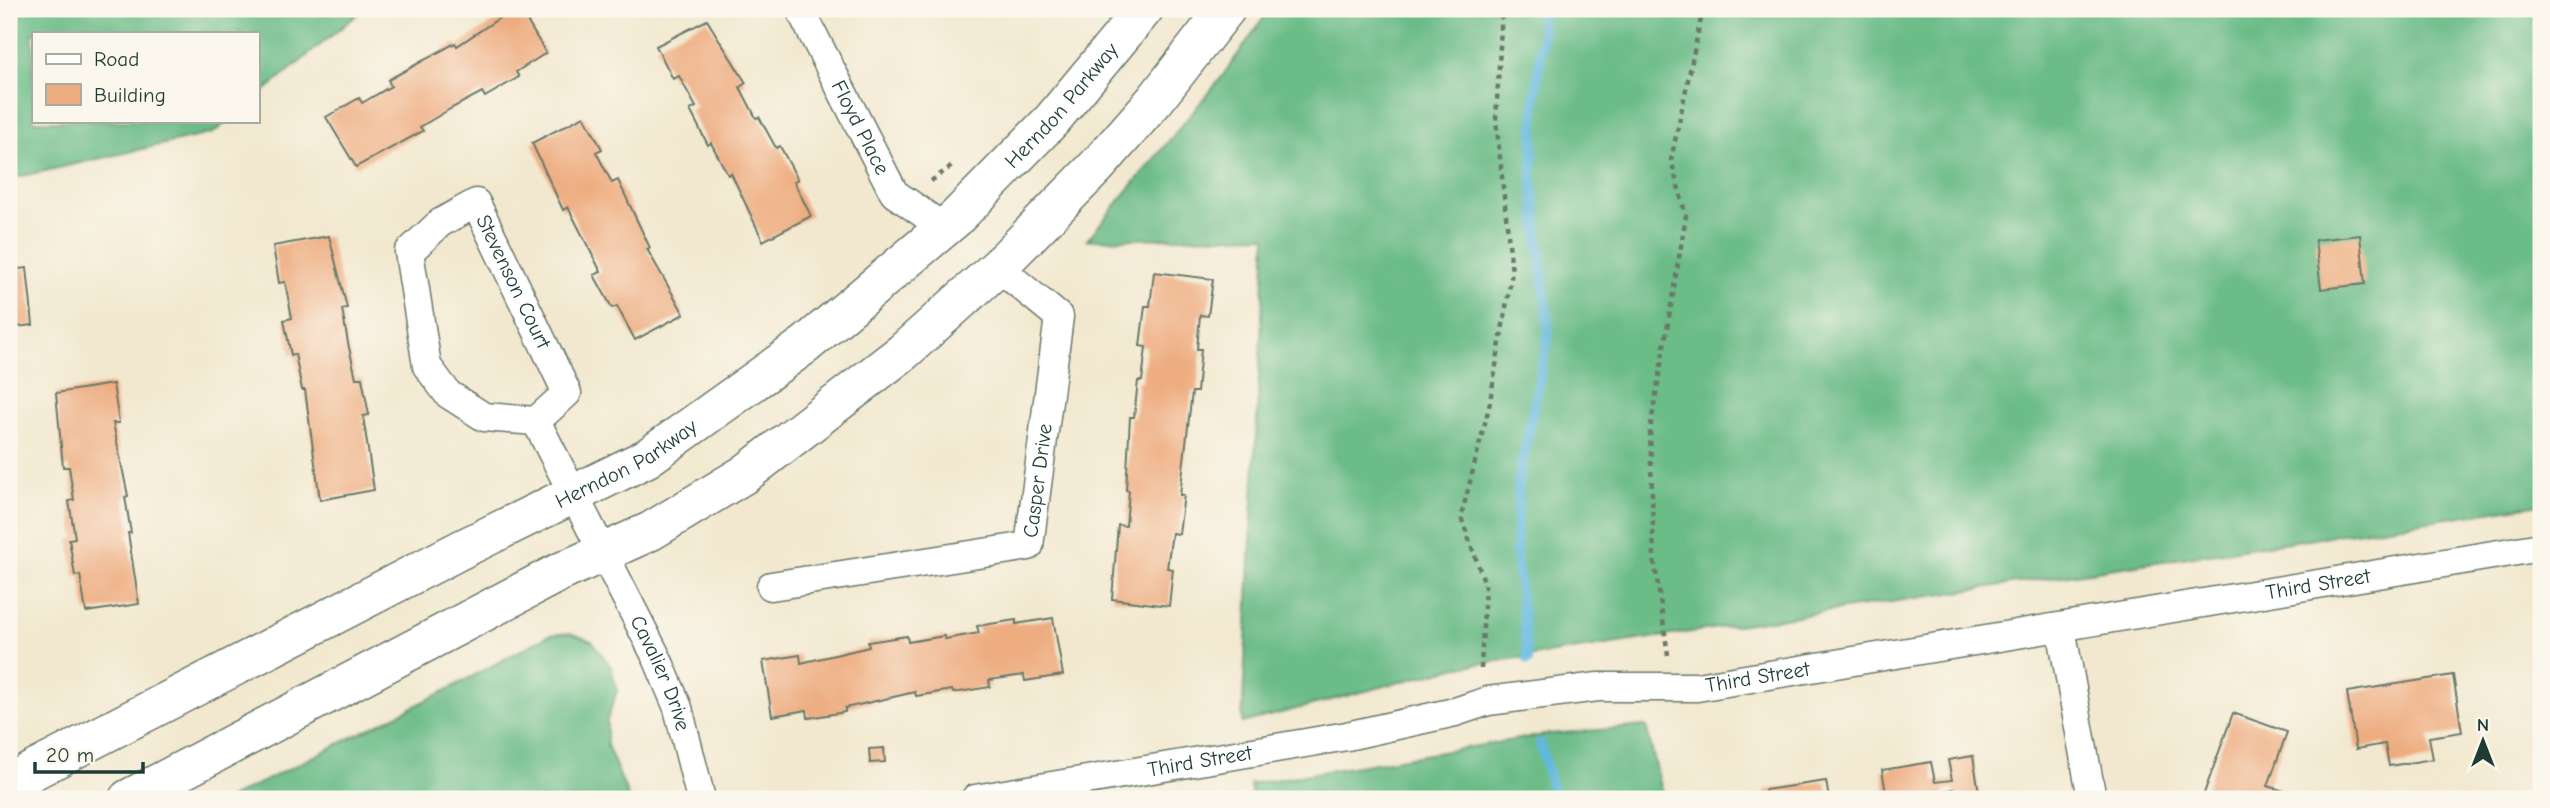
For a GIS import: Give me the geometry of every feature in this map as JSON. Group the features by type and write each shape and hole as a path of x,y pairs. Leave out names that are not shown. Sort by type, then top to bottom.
{"main road":[{"name":"Herndon Parkway","path":"9,783 461,549 647,458 805,345 944,228 1052,120 1144,9"},
{"path":"128,799 556,574 604,554 690,509 745,474 903,352 998,267 1097,166 1156,100 1226,9"}],"street":[{"name":"Floyd Place","path":"800,9 894,194 944,228"},
{"name":"Stevenson Court","path":"476,203 568,393 536,421 484,417 448,394 428,366 408,252 440,223 476,203"},
{"name":"Casper Drive","path":"771,586 1029,546 1059,317 998,267"},
{"path":"536,421 604,554"},
{"name":"Third Street","path":"975,799 1077,791 1347,736 1455,712 1488,701 1598,687 1697,687 2541,547"},
{"name":"Cavalier Drive","path":"604,554 630,610 657,658 678,708 701,799"},
{"path":"2061,628 2092,799"}],"path":[{"path":"1488,701 1481,679 1485,584 1461,517 1489,407 1512,272 1496,120 1502,9"},
{"path":"1673,687 1654,558 1650,430 1686,216 1671,160 1703,9"},
{"path":"908,203 945,169 956,164"}],"green space":[{"path":"9,9 364,9 259,95 259,32 32,32 32,122 227,122 213,133 9,179"},
{"path":"1270,9 2541,9 2541,504 1458,667 1242,723 1266,236 1087,240 1221,78"},
{"path":"570,633 592,641 611,667 617,691 607,720 607,745 628,796 626,799 228,799 449,689 549,635"},
{"path":"1646,726 1664,799 1252,799 1250,784 1550,734"}],"building":[{"path":"513,9 520,9 546,53 516,72 519,77 485,97 482,92 450,109 420,127 423,131 356,167 326,117 359,98 362,103 391,86 388,80 455,43 457,46"},
{"path":"707,20 746,83 740,87 756,118 759,117 776,148 780,146 798,180 794,182 811,216 763,241 731,173 728,175 711,143 708,145 690,110 696,107 679,76 673,79 656,46"},
{"path":"584,116 602,149 596,152 612,183 618,180 650,248 647,249 684,314 635,340 617,306 612,308 594,275 601,272 568,207 563,210 532,143"},
{"path":"2360,235 2365,284 2321,289 2315,240"},
{"path":"329,236 347,308 342,309 348,343 356,378 362,378 369,415 363,416 374,490 320,500 305,390 302,390 295,354 291,355 284,320 292,318 285,282 279,283 273,246"},
{"path":"27,268 33,325 9,328 9,270"},
{"path":"1154,272 1213,279 1208,316 1200,315 1197,349 1201,349 1197,392 1192,392 1180,495 1184,495 1179,534 1172,533 1167,568 1173,569 1169,606 1112,599 1118,525 1126,526 1130,417 1134,417 1138,381 1142,381 1146,347 1140,346 1145,306 1150,306"},
{"path":"113,384 119,423 113,423 128,496 125,497 131,533 128,533 139,604 86,612 80,575 75,576 69,539 75,538 69,501 74,500 69,467 63,467 56,393"},
{"path":"1053,618 1063,675 1025,681 1024,675 989,680 990,687 953,693 952,690 916,696 915,692 845,708 845,712 808,718 807,710 772,716 763,661 800,655 801,663 869,647 868,642 907,636 908,642 944,636 945,639 979,633 977,626"},
{"path":"2453,675 2462,732 2429,737 2433,759 2389,766 2385,744 2356,749 2347,692"},
{"path":"2233,713 2287,732 2268,786 2290,793 2288,799 2202,799"},
{"path":"884,748 885,762 870,763 869,749"},
{"path":"1973,756 1980,798 1956,799 1954,789 1944,791 1945,799 1887,799 1882,770 1931,762 1935,782 1952,780 1948,760"},
{"path":"1826,781 1829,799 1766,799 1765,790"}],"waterway":[{"path":"1528,660 1516,555 1519,479 1549,332 1532,180 1535,98 1543,33 1540,9"},
{"path":"1540,743 1555,799"}]}
